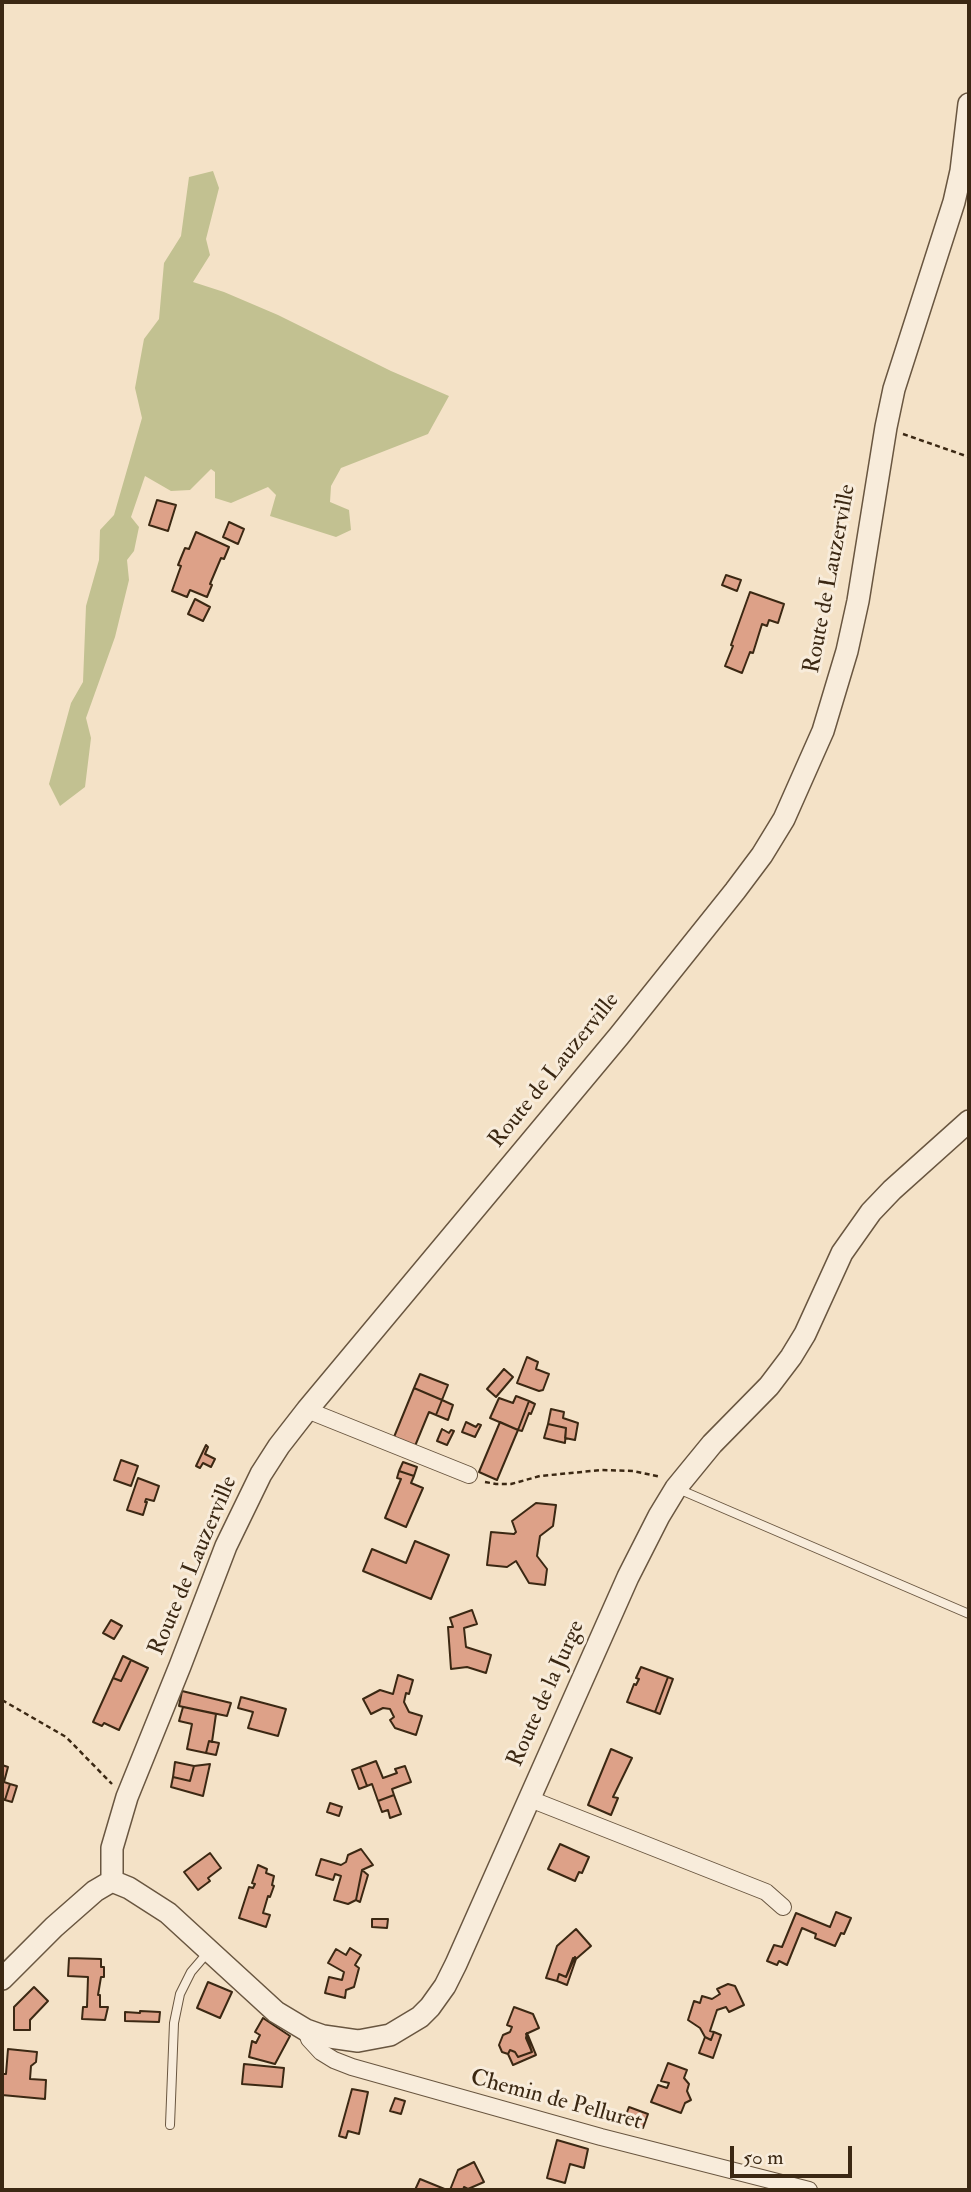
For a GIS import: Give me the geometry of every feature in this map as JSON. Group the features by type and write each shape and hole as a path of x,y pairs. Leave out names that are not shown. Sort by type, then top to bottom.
{"street":[{"name":"Route de Lauzerville","path":"112,1881 112,1847 127,1797 239,1516 261,1474 307,1410 735,891 784,819 823,731 847,651 894,389 954,202 961,171 969,104"},
{"name":"Route de la Jurge","path":"112,1881 129,1888 168,1913 276,2012 306,2030 341,2040 376,2039 406,2027 430,2007 456,1964 628,1577 676,1488 712,1444 769,1386 791,1357 805,1334 842,1253 870,1212 969,1121"},
{"path":"307,1410 469,1475"},
{"path":"530,1798 766,1892 783,1907"},
{"path":"2,1979 54,1927 95,1891 112,1881"},
{"name":"Chemin de Pelluret","path":"306,2030 309,2039 321,2052 352,2067 601,2137 809,2190"}],"lane":[{"path":"676,1488 969,1614"},
{"path":"170,2125 176,2014 180,1994 191,1972 209,1951"}],"path":[{"path":"886,427 969,457"},
{"path":"469,1475 496,1485 511,1485 540,1476 568,1472 633,1471 667,1479 676,1488"},
{"path":"2,1700 66,1737 121,1795 127,1797"}],"shaded area":[{"path":"213,171 219,188 206,239 210,255 193,282 278,315 391,371 449,396 428,434 341,468 331,486 330,502 349,510 351,530 336,537 270,516 276,495 268,487 231,503 215,498 215,472 211,469 190,490 171,491 145,476 131,517 139,527 134,551 127,560 129,580 115,637 86,718 91,738 85,787 60,806 49,784 71,703 83,682 86,606 99,560 100,530 114,515 142,418 135,388 144,339 159,319 164,263 181,236 189,177"}],"building":[{"path":"157,500 176,505 168,531 149,525"},
{"path":"229,522 244,529 238,544 223,537"},
{"path":"196,532 229,547 224,559 221,558 207,597 190,590 187,597 172,591 181,566 178,565"},
{"path":"726,575 741,580 737,591 722,585"},
{"path":"750,592 784,604 778,623 769,620 767,626 762,624 753,653 750,652 742,673 725,666"},
{"path":"195,599 210,607 203,621 188,614"},
{"path":"527,1357 538,1362 536,1369 549,1374 543,1390 517,1383"},
{"path":"504,1369 513,1377 496,1397 487,1389"},
{"path":"420,1374 448,1385 442,1400 414,1388"},
{"path":"414,1388 442,1400 436,1415 429,1412 415,1446 394,1437"},
{"path":"516,1396 529,1401 518,1430 490,1418 499,1398 513,1403"},
{"path":"442,1400 453,1405 448,1420 436,1415"},
{"path":"529,1401 535,1404 522,1431 518,1430"},
{"path":"551,1409 564,1412 563,1418 578,1423 575,1440 565,1438 566,1428 548,1424"},
{"path":"466,1422 476,1427 481,1425 475,1437 462,1432"},
{"path":"500,1422 518,1430 497,1480 479,1472"},
{"path":"548,1424 566,1428 565,1443 544,1438"},
{"path":"442,1429 449,1433 454,1431 447,1445 437,1441"},
{"path":"206,1445 208,1447 205,1454 215,1459 211,1467 203,1463 200,1468 196,1466"},
{"path":"121,1460 138,1466 131,1486 114,1480"},
{"path":"403,1462 417,1467 414,1476 399,1471"},
{"path":"399,1471 414,1476 411,1483 423,1488 406,1527 385,1518 401,1479 397,1478"},
{"path":"138,1478 159,1486 154,1501 146,1499 143,1515 127,1510"},
{"path":"536,1503 556,1505 553,1526 540,1536 537,1556 547,1569 545,1585 529,1583 516,1561 507,1567 487,1565 491,1532 514,1534 516,1532 512,1521"},
{"path":"415,1541 449,1555 431,1599 363,1571 372,1549 406,1563"},
{"path":"472,1610 477,1624 464,1628 466,1647 491,1655 486,1673 467,1667 451,1669 448,1627 453,1627 450,1618"},
{"path":"111,1620 122,1626 114,1639 103,1633"},
{"path":"123,1656 131,1660 121,1681 113,1678"},
{"path":"131,1660 148,1668 119,1730 104,1723 102,1726 93,1722 113,1678 121,1681"},
{"path":"641,1667 668,1677 655,1712 627,1702 634,1684 636,1685 639,1679 636,1678"},
{"path":"398,1675 413,1680 404,1702 409,1712 422,1716 416,1735 395,1728 390,1720 394,1717 390,1709 383,1708 371,1714 363,1699 380,1690 393,1694"},
{"path":"668,1677 673,1679 660,1714 655,1712"},
{"path":"182,1691 231,1703 227,1716 179,1706"},
{"path":"241,1697 286,1709 278,1736 248,1728 253,1712 238,1708"},
{"path":"183,1707 216,1714 212,1742 209,1741 206,1753 187,1749 192,1724 179,1721"},
{"path":"209,1741 219,1743 216,1755 206,1753"},
{"path":"611,1749 632,1758 613,1797 618,1798 611,1815 588,1805"},
{"path":"376,1761 383,1778 397,1773 395,1769 405,1766 411,1782 392,1789 394,1795 378,1801 372,1784 367,1786 360,1767"},
{"path":"175,1762 194,1766 190,1781 173,1777"},
{"path":"210,1764 203,1796 171,1787 173,1777 190,1781 194,1766"},
{"path":"2,1765 8,1767 4,1782 10,1784 5,1800 2,1799"},
{"path":"360,1767 367,1786 359,1789 352,1770"},
{"path":"10,1784 17,1786 12,1802 5,1800"},
{"path":"394,1795 401,1814 390,1818 388,1810 382,1812 378,1801"},
{"path":"330,1803 342,1807 339,1816 327,1812"},
{"path":"560,1844 589,1857 575,1881 548,1869"},
{"path":"361,1849 373,1865 362,1870 356,1900 348,1904 334,1900 341,1876 335,1874 333,1880 316,1875 321,1859 341,1865 346,1862 348,1855"},
{"path":"210,1853 221,1868 198,1890 184,1872"},
{"path":"258,1865 274,1876 274,1886 263,1913 270,1915 266,1927 239,1918 249,1887 253,1888 255,1884 252,1883"},
{"path":"362,1870 368,1875 360,1902 356,1900"},
{"path":"836,1912 851,1918 835,1946 815,1938 816,1934 802,1928 787,1965 779,1961 777,1965 767,1961 774,1945 782,1947 796,1913 830,1927"},
{"path":"372,1919 388,1919 387,1928 372,1927"},
{"path":"576,1929 591,1946 576,1959 573,1958 566,1977 559,1974 557,1981 546,1978 557,1946"},
{"path":"350,1948 361,1955 355,1965 359,1968 354,1987 346,1990 345,1998 325,1993 329,1977 342,1980 344,1972 328,1963 336,1949 346,1955"},
{"path":"575,1957 567,1985 557,1981 559,1974 566,1977"},
{"path":"69,1958 101,1959 104,1977 101,1977 98,1995 100,2007 108,2007 105,2020 82,2019 83,2007 87,2007 88,1977 68,1976"},
{"path":"208,1982 232,1992 220,2018 197,2008"},
{"path":"728,1984 735,1986 744,2005 729,2012 726,2007 717,2010 710,2031 714,2032 711,2040 688,2020 694,2001 700,2003 702,1996 712,1999 720,1994 717,1989"},
{"path":"34,1987 48,2001 30,2020 30,2030 14,2030 14,2007"},
{"path":"514,2007 533,2014 539,2028 526,2034 532,2052 518,2057 510,2050 508,2054 502,2052 499,2045 503,2035 510,2032 512,2027 507,2025"},
{"path":"125,2012 160,2012 159,2022 125,2021"},
{"path":"263,2018 290,2036 275,2064 249,2057 252,2041 256,2043 260,2035 255,2032"},
{"path":"714,2032 721,2035 713,2058 699,2053 705,2037 711,2040"},
{"path":"527,2033 536,2055 513,2065 508,2054 510,2050 518,2057 532,2052 526,2038"},
{"path":"8,2049 37,2052 36,2062 31,2066 30,2079 46,2080 45,2099 2,2095"},
{"path":"668,2063 687,2070 684,2078 689,2084 687,2091 691,2100 685,2103 681,2113 651,2102 658,2085 667,2088 669,2083 661,2081"},
{"path":"244,2064 284,2068 282,2087 242,2084"},
{"path":"352,2089 368,2092 359,2134 348,2131 346,2138 339,2136"},
{"path":"395,2098 405,2101 401,2114 390,2111"},
{"path":"629,2107 648,2114 643,2128 624,2120"},
{"path":"557,2140 588,2149 584,2168 570,2164 565,2183 547,2178"},
{"path":"474,2162 484,2182 468,2189 464,2187 463,2190 450,2190 458,2170"},
{"path":"420,2179 447,2190 415,2190"}]}
